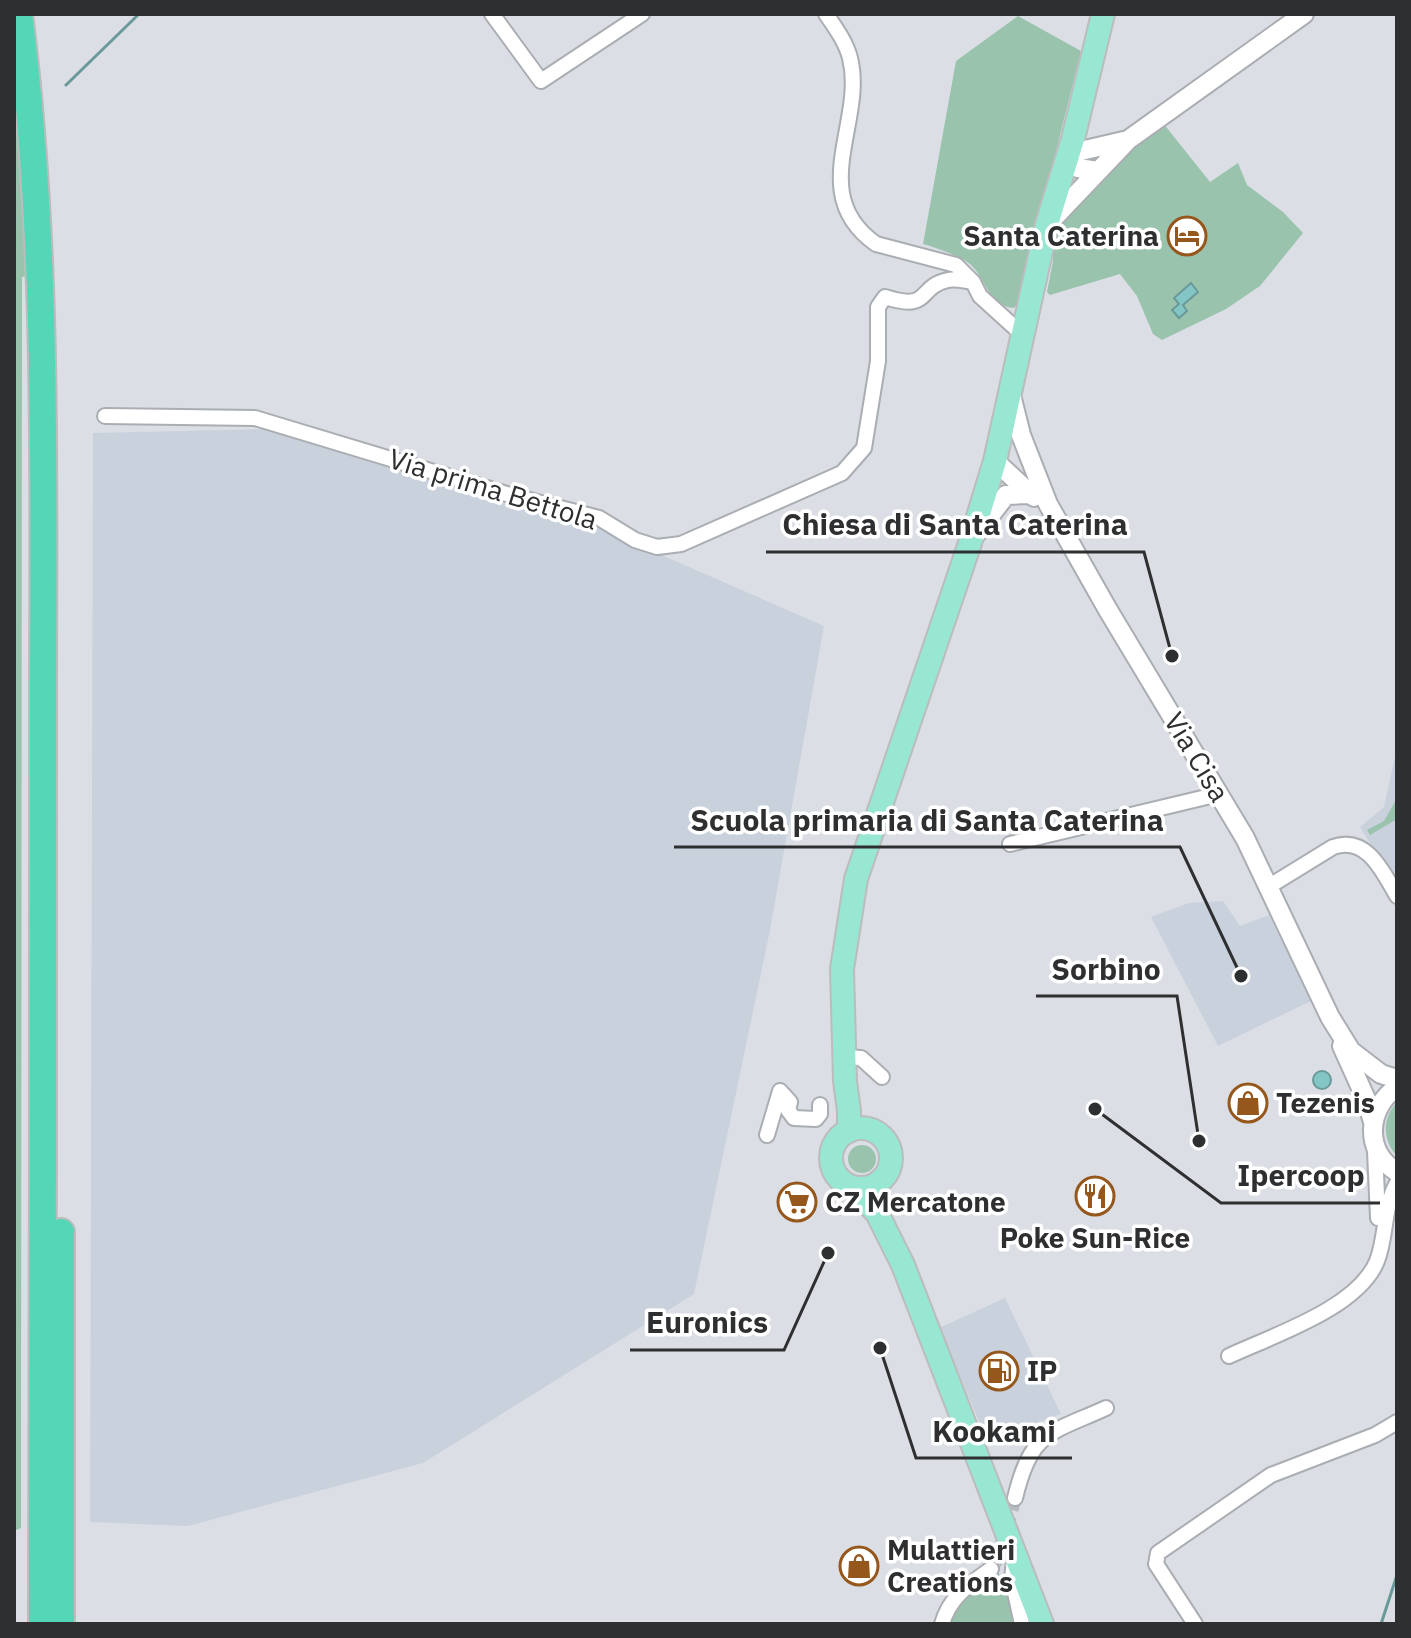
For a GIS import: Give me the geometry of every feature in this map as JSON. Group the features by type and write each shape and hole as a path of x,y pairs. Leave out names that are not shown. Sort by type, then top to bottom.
{"highway":[{"path":"19,14 29,91 40,274 43,472 42,1624"},
{"path":"37,14 47,92 58,272 61,1624"}],"main road":[{"path":"849,1131 842,969 856,879 995,461 1047,224 1078,119 1103,14"},
{"path":"844,1057 855,1102 884,1139 890,1150 891,1163 885,1176 874,1186 853,1188"},
{"path":"876,1132 862,1128 849,1131 836,1141 831,1163 838,1178 853,1188 877,1213 903,1265 988,1481 1035,1622"},
{"path":"885,1176 889,1210 903,1265"}],"street":[{"path":"492,14 541,81 642,14"},
{"path":"826,14 850,56 852,81 840,162 842,193 850,217 876,244 956,265 973,282 980,296 1023,335"},
{"path":"1047,224 1128,140 1304,14"},
{"path":"1078,119 1082,128 1094,136 1128,140"},
{"path":"1098,171 1078,168 1068,154 1128,140"},
{"name":"Via prima Bettola","path":"105,416 255,418 510,495 599,518 635,540 657,547 669,546 681,544 842,473 864,448 878,361 880,300 885,297 910,303 920,301 939,283 951,278 973,282"},
{"name":"Via Cisa","path":"1011,395 1031,464 1048,504 1245,838 1366,1099 1373,1122 1374,1144"},
{"path":"995,461 1011,458 1031,464"},
{"path":"995,461 1028,494 1048,504"},
{"path":"970,543 1006,495 1028,494"},
{"path":"1010,844 1219,794"},
{"path":"1268,887 1343,843 1368,852 1397,896"},
{"name":"Via Cisa","path":"1330,1017 1351,1051 1381,1074 1397,1079"},
{"path":"844,1057 861,1058 882,1077"},
{"path":"1373,1122 1377,1108 1397,1087"},
{"path":"767,1135 780,1091 790,1102 788,1110 794,1118 816,1119 820,1114 820,1105"},
{"path":"1374,1144 1380,1157 1397,1172"},
{"path":"1374,1144 1379,1205 1378,1258"},
{"path":"1229,1356 1340,1304 1371,1274 1383,1242 1387,1209 1397,1183"},
{"path":"1015,1498 1021,1469 1030,1451 1043,1437 1106,1408"},
{"path":"1195,1624 1156,1564 1158,1553 1271,1475 1375,1435 1397,1422"},
{"path":"942,1624 946,1609 957,1593 991,1569"}],"shaded area":[{"path":"264,429 586,522 824,626 770,930 694,1294 423,1463 188,1526 90,1522 93,433"},
{"path":"1397,747 1397,887 1360,827 1384,807"},
{"path":"1223,901 1240,926 1269,915 1311,1001 1218,1046 1151,917 1189,903"},
{"name":"IP","path":"1005,1298 1061,1414 987,1440 939,1328"}],"green space":[{"path":"14,14 40,274 22,277 21,1528 14,1531"},
{"path":"1018,16 1081,51 1018,305 1013,308 993,297 970,264 923,244 956,61"},
{"path":"1163,123 1210,182 1238,163 1247,185 1283,212 1303,233 1260,286 1226,309 1162,340 1153,334 1137,296 1120,274 1050,295 1047,292 1052,252 1065,213 1138,141"},
{"path":"1397,798 1397,819 1370,835 1367,830 1384,821"},
{"path":"1397,1102 1397,1156 1386,1136 1386,1122"},
{"path":"862,1145 872,1149 876,1159 872,1169 862,1173 852,1169 848,1159 852,1149"},
{"path":"998,1571 1008,1597 1013,1624 950,1624 965,1600"}],"water":[{"path":"1191,283 1198,292 1183,305 1187,311 1179,318 1172,310 1179,304 1174,298"},
{"path":"1322,1071 1331,1080 1322,1089 1313,1080"}],"waterway":[{"path":"66,85 139,14"},
{"path":"1381,1624 1397,1575"}],"tunnel":[{"path":"991,1569 998,1557 1015,1498"}],"place":[{"name":"Santa Caterina","path":"1187,236"},
{"name":"Chiesa di Santa Caterina","path":"1172,656"},
{"name":"Scuola primaria di Santa Caterina","path":"1241,976"},
{"name":"Tezenis","path":"1248,1103"},
{"name":"Ipercoop","path":"1095,1109"},
{"name":"Sorbino","path":"1199,1141"},
{"name":"Poke Sun-Rice","path":"1095,1196"},
{"name":"CZ Mercatone","path":"797,1202"},
{"name":"Euronics","path":"828,1253"},
{"name":"Kookami","path":"880,1348"},
{"name":"IP","path":"999,1371"},
{"name":"Mulattieri Creations","path":"859,1566"}]}
